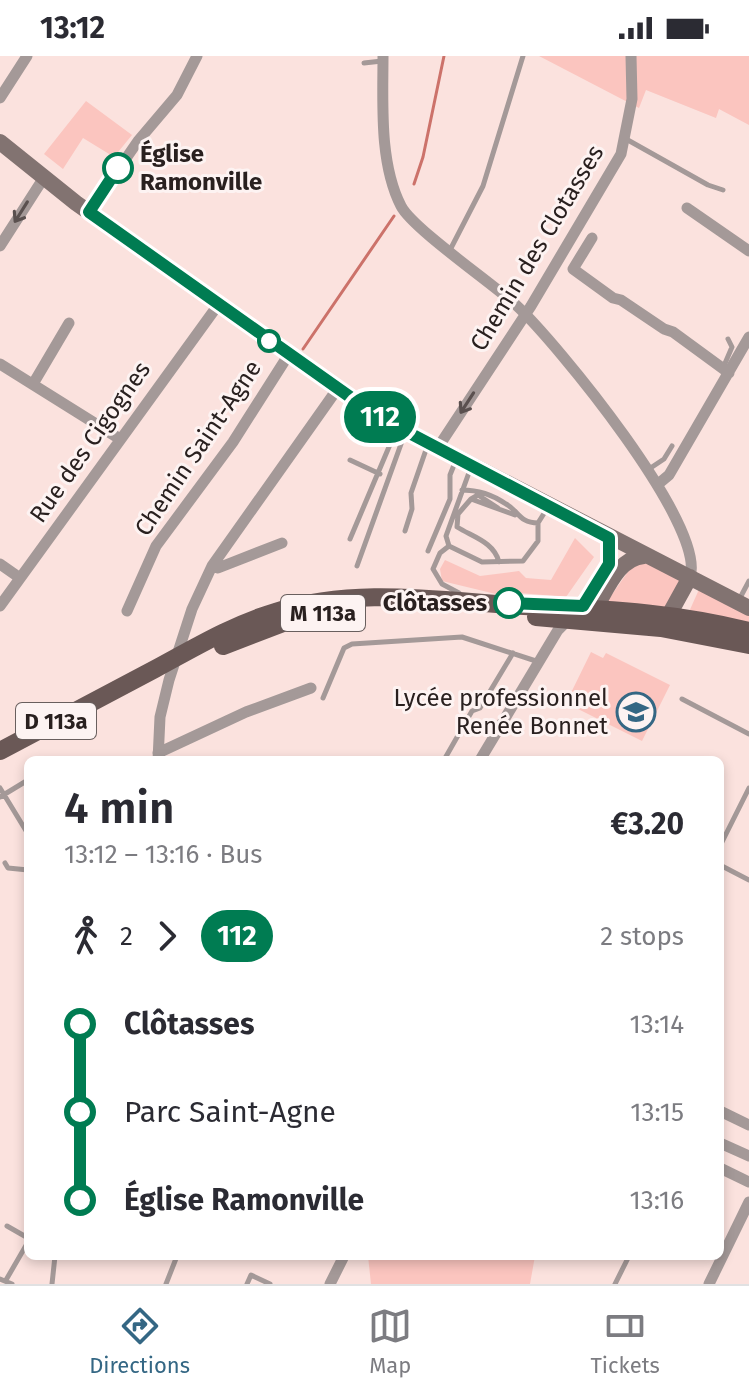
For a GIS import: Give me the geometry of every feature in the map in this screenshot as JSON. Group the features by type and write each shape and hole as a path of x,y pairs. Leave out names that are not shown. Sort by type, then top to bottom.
{"main road":[{"path":"0,142 43,179 218,305 257,326 292,356 401,430 744,605"},
{"path":"609,538 618,547 621,567"},
{"path":"586,614 628,559 644,556"},
{"path":"666,621 690,577"},
{"name":"M 113a","path":"112,697 253,619 290,607 401,597 474,600 586,614"},
{"name":"M 113a","path":"175,663 286,621 339,611 436,606 586,614 749,631"},
{"name":"M 113a","path":"666,621 749,645"},
{"name":"D 113a","path":"0,751 112,697"},
{"name":"D 113a","path":"0,760 112,697"}],"street":[{"path":"0,98 27,56"},
{"path":"89,212 138,141 177,95 197,56"},
{"name":"Chemin des Clotasses","path":"432,447 525,314 615,167 625,138 632,99 631,56"},
{"path":"383,58 390,185 402,209 453,245 525,314 612,417 657,485 691,557 690,577"},
{"path":"0,246 43,179"},
{"path":"687,208 749,251"},
{"path":"592,238 585,252 572,266 582,278 673,332 726,370"},
{"name":"Rue des Cigognes","path":"0,606 218,305"},
{"path":"33,384 69,323"},
{"path":"657,485 669,475 726,370 747,344"},
{"name":"Chemin Saint-Agne","path":"127,611 156,546 292,356"},
{"path":"0,364 120,439"},
{"path":"158,756 160,717 175,663 192,609 212,566 338,388"},
{"path":"212,566 271,550 282,543"},
{"path":"0,564 20,578"},
{"path":"485,756 558,630 586,614"},
{"path":"160,756 246,712 311,688"},
{"path":"724,1113 749,1125"},
{"path":"724,1145 749,1156"},
{"path":"724,1170 749,1182"},
{"path":"724,1253 749,1202"},
{"path":"330,1284 342,1260"},
{"path":"709,1284 721,1260"}],"lane":[{"path":"453,245 483,186 523,56"},
{"path":"364,63 383,58"},
{"path":"625,138 708,185 723,190"},
{"path":"726,370 732,347 728,339"},
{"path":"350,539 401,430"},
{"path":"357,566 401,430"},
{"path":"648,469 664,459 672,446"},
{"path":"405,531 412,509 411,493 432,447"},
{"path":"350,460 380,474"},
{"path":"464,463 462,490 446,536 449,546 482,562 523,561 538,541 538,523 548,506"},
{"path":"428,551 450,499 450,475 464,463"},
{"path":"462,490 478,491 510,505 515,515"},
{"path":"499,562 487,543 457,527 458,514 471,499 538,523"},
{"path":"586,614 609,564 609,538"},
{"path":"449,546 434,564 436,577 448,588 474,600"},
{"path":"744,605 749,581"},
{"path":"323,698 344,648 352,644 462,637 540,662"},
{"path":"446,756 472,711 480,708 513,653"},
{"path":"682,699 749,734"},
{"path":"2,795 24,782"},
{"path":"0,788 24,828"},
{"path":"724,838 749,788"},
{"path":"5,863 8,868 24,870"},
{"path":"724,867 749,880"},
{"path":"7,1226 24,1237"},
{"path":"6,1281 24,1247"},
{"path":"52,1284 55,1260"},
{"path":"166,1284 175,1260"},
{"path":"615,1284 627,1260"},
{"path":"247,1284 251,1275 270,1284"}],"shaded area":[{"path":"539,56 749,56 749,125 719,109 716,118 646,90 639,108"},
{"path":"86,101 132,135 114,157 83,138 63,169 44,154"},
{"path":"575,538 594,557 566,597 507,592 504,596 442,581 440,569 445,560 480,576 519,571 526,578 551,580"},
{"path":"637,559 680,579 667,609 610,604 608,600"},
{"path":"701,585 749,610 749,626 688,614"},
{"path":"591,652 603,658 606,653 670,685 642,741 566,703"},
{"path":"368,1260 534,1260 530,1284 371,1284"}],"waterway":[{"path":"414,184 423,157 444,56"},
{"path":"303,349 394,216"}],"bus line":[{"name":"112","path":"118,168 89,212 377,416 609,538 609,564 583,606 545,607 509,603"}],"place":[{"name":"Église Ramonville","path":"118,168"},
{"name":"Clôtasses","path":"509,603"},
{"name":"Lycée professionnel Renée Bonnet","path":"636,712"}]}
